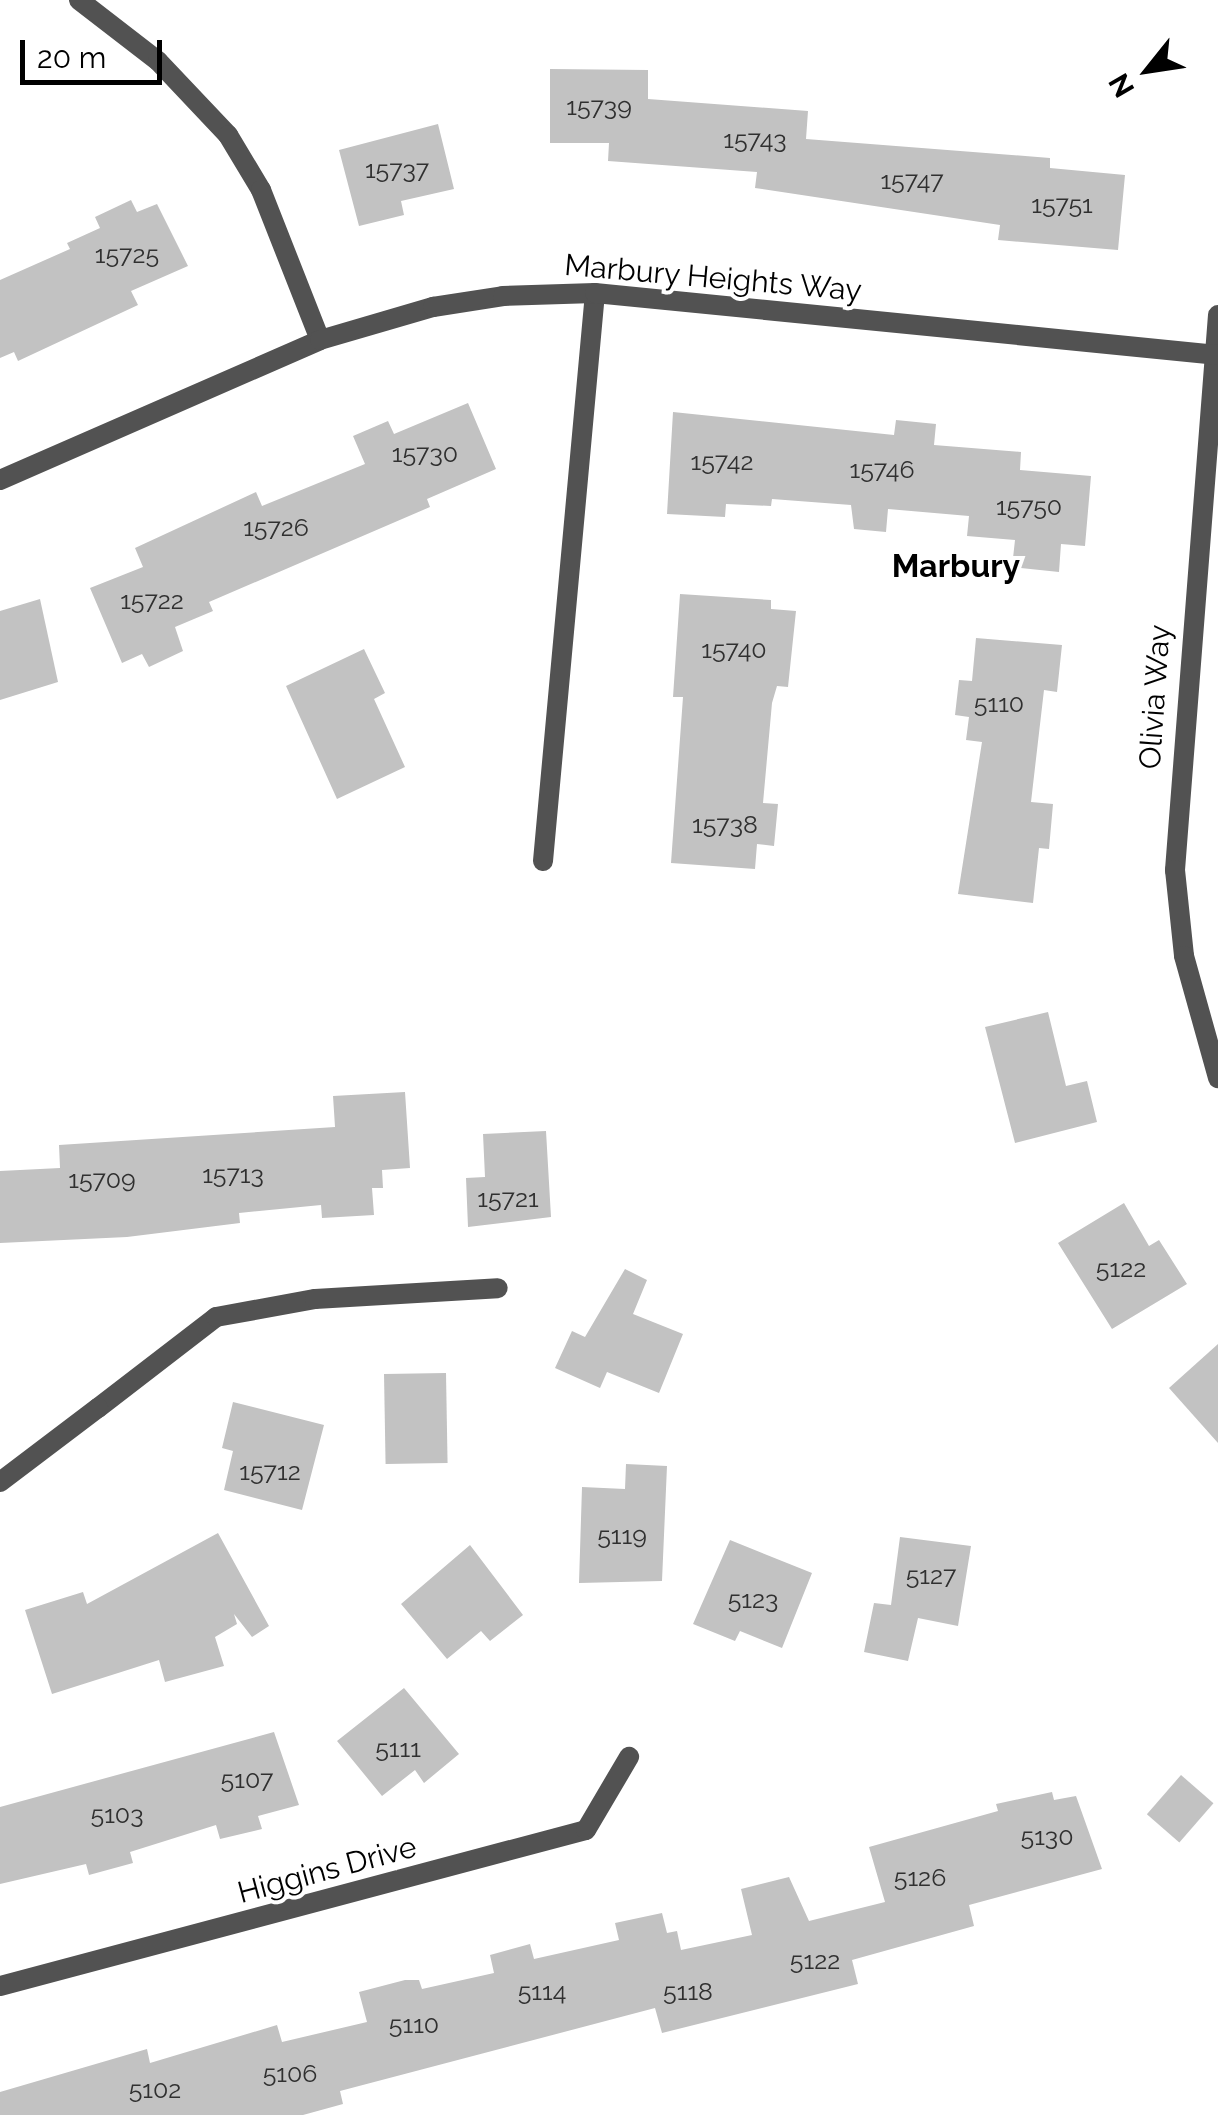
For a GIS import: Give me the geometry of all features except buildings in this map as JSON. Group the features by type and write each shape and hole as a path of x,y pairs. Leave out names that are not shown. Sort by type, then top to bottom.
{"street":[{"path":"80,0 158,61 228,135 261,190 320,340"},
{"path":"544,861 595,294"},
{"name":"Marbury Heights Way","path":"0,480 320,340 432,307 595,294 1216,355"},
{"name":"Olivia Way","path":"1218,315 1175,870 1184,956 1218,1078"},
{"path":"0,1482 216,1317 316,1299 498,1288"},
{"name":"Higgins Drive","path":"0,1986 586,1830 629,1757"}],"district":[{"name":"Marbury","path":"956,566"}]}
